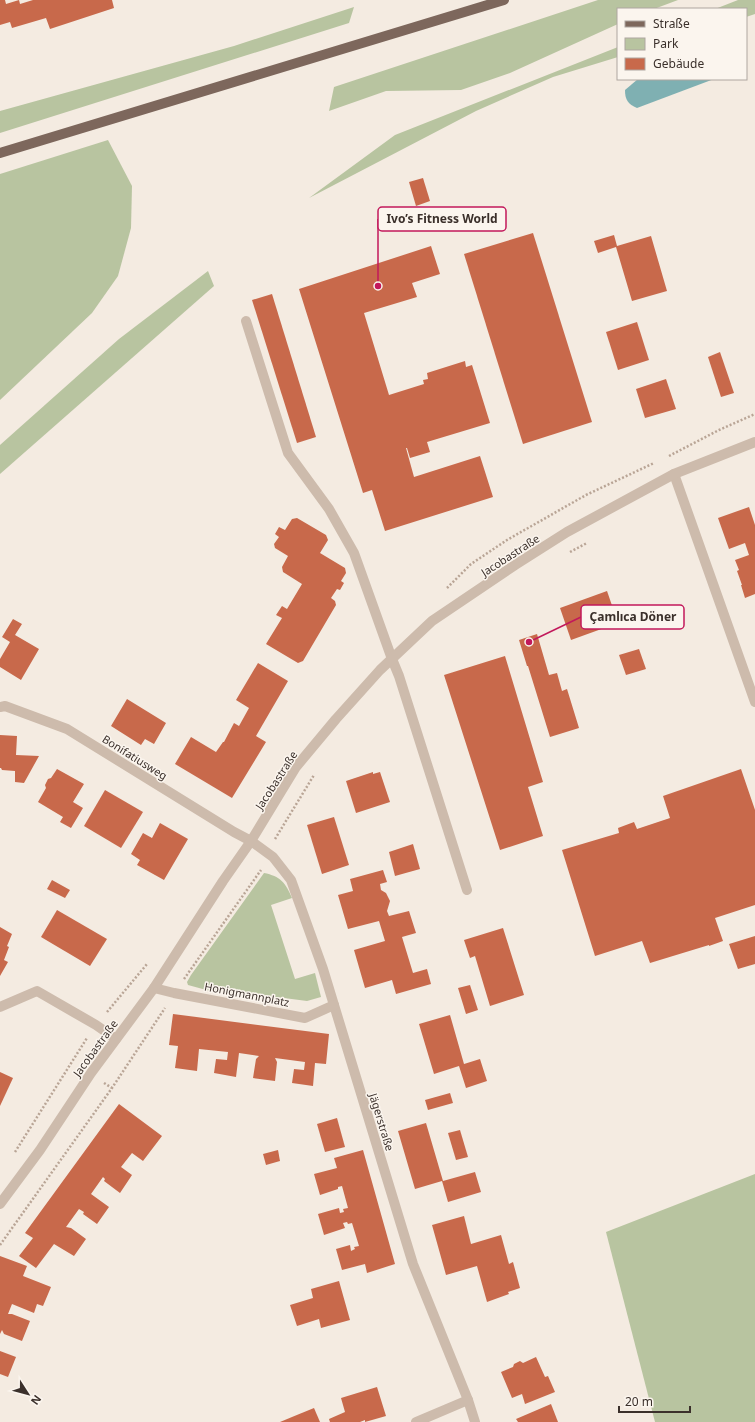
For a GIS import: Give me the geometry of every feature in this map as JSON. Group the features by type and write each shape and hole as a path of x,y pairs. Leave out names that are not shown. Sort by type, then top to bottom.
{"main road":[{"path":"0,153 504,0"}],"street":[{"path":"246,321 288,453 329,509 354,553 399,676 467,890"},
{"name":"Jacobastraße","path":"0,1204 40,1150 91,1073 154,988 223,881 251,841 296,767 380,670 432,622 515,565 567,532 674,474 755,442"},
{"path":"674,474 755,702"},
{"name":"Bonifatiusweg","path":"0,706 5,706 67,729 251,841"},
{"name":"Jägerstraße","path":"251,841 273,857 291,880 305,916 334,1005 413,1264 468,1400 475,1422"},
{"name":"Honigmannplatz","path":"154,988 305,1018 334,1005"},
{"path":"0,1007 37,992 96,1025 116,1039"},
{"path":"416,1422 468,1400"}],"path":[{"path":"667,457 719,430 755,414"},
{"path":"446,590 471,564 507,540 586,495 660,460"},
{"path":"564,556 591,541"},
{"path":"0,1245 112,1088 174,993 263,867 264,856 316,771"},
{"path":"13,1155 71,1061 96,1025 151,958"}],"green space":[{"path":"598,0 678,0 657,8 617,8 617,24 510,73 461,90 386,91 329,111 334,87"},
{"path":"738,0 755,0 755,14 747,17 747,8 718,8"},
{"path":"354,7 349,23 0,133 0,111 234,46"},
{"path":"617,47 617,57 553,77 476,111 309,198 395,135"},
{"path":"108,140 132,186 131,228 118,276 92,313 0,400 0,174"},
{"path":"208,271 214,286 0,474 0,445 119,339"},
{"path":"264,873 270,874 282,881 292,898 271,905 295,979 315,973 321,997 307,1001 210,991 188,985 187,982 191,975"},
{"path":"755,1174 755,1422 655,1422 606,1232"}],"water":[{"path":"637,80 711,80 637,108 631,105 628,101 625,90"}],"building":[{"path":"0,0 5,0 6,4 19,0 20,4 33,0 112,0 114,8 50,29 46,18 12,28 10,22 0,25"},
{"path":"423,178 430,201 416,206 409,182"},
{"path":"533,233 592,422 523,444 464,254"},
{"path":"614,235 617,246 651,236 667,291 632,301 616,247 598,253 594,241"},
{"path":"431,246 440,274 412,283 417,297 364,313 389,395 424,384 423,380 428,379 427,373 465,361 466,367 472,365 490,423 427,442 430,452 410,458 406,448 414,477 480,456 493,497 385,531 372,490 363,493 299,289"},
{"path":"272,294 316,437 297,443 252,300"},
{"path":"637,322 649,360 618,370 606,332"},
{"path":"720,352 734,393 721,397 708,357"},
{"path":"666,379 676,409 645,418 636,389"},
{"path":"749,507 755,525 755,594 745,598 737,571 739,570 735,560 749,555 745,543 729,549 718,518"},
{"path":"297,518 326,535 328,540 320,553 345,568 346,573 341,581 344,583 340,590 337,589 331,598 335,601 336,605 303,661 298,663 266,644 282,618 276,615 282,606 287,609 302,584 283,572 282,567 288,556 275,548 274,544 279,537 275,534 279,527 285,530 292,519"},
{"path":"607,591 618,623 571,640 560,608"},
{"path":"13,619 22,624 15,635 39,649 21,680 0,667 0,659 10,642 2,637"},
{"path":"537,634 549,675 557,673 562,691 567,689 579,728 550,737 519,640"},
{"path":"639,649 646,669 626,675 619,655"},
{"path":"505,656 543,782 528,787 543,836 500,850 444,675"},
{"path":"258,663 288,681 256,736 266,742 232,798 175,764 191,737 216,752 224,742 234,723 239,726 249,708 236,700"},
{"path":"127,699 166,723 154,744 145,739 141,745 111,726"},
{"path":"0,735 17,736 16,755 39,756 24,783 15,782 15,771 2,770 0,768"},
{"path":"57,769 84,784 73,802 83,808 71,828 60,822 63,817 38,802 46,788 45,785 48,779 51,778"},
{"path":"741,769 755,810 755,905 715,918 723,941 709,946 650,963 642,941 595,956 562,850 619,833 618,828 634,822 637,829 670,818 663,796"},
{"path":"373,772 373,774 380,772 390,802 356,813 346,781"},
{"path":"105,790 143,812 121,848 84,826"},
{"path":"334,817 349,865 322,874 307,825"},
{"path":"160,823 188,839 164,880 137,865 140,860 131,854 143,833 152,838"},
{"path":"413,844 420,869 395,876 389,852"},
{"path":"383,870 387,882 380,884 381,890 386,893 390,901 387,911 389,916 409,911 416,933 402,937 413,973 427,969 431,984 396,994 392,980 365,988 354,950 385,941 379,921 348,929 338,895 353,891 350,879"},
{"path":"52,880 70,890 65,898 47,889"},
{"path":"57,910 107,939 90,966 41,937"},
{"path":"0,927 12,934 7,946 9,947 4,960 8,962 0,976"},
{"path":"503,928 524,995 490,1006 475,956 470,958 464,940"},
{"path":"755,936 755,964 738,969 729,944"},
{"path":"470,985 478,1010 466,1014 458,988"},
{"path":"173,1014 329,1034 326,1064 315,1063 313,1086 292,1083 294,1069 304,1070 305,1062 275,1058 277,1062 275,1081 253,1078 256,1059 259,1056 239,1053 236,1077 214,1073 216,1059 227,1060 228,1052 199,1049 197,1071 175,1068 178,1046 169,1045"},
{"path":"450,1015 464,1064 480,1059 487,1081 466,1088 459,1066 434,1074 419,1024"},
{"path":"0,1072 13,1078 0,1106"},
{"path":"450,1093 453,1103 428,1110 425,1100"},
{"path":"119,1104 162,1136 143,1161 132,1153 121,1167 132,1175 120,1193 104,1181 105,1179 103,1177 91,1194 109,1207 97,1224 83,1214 84,1212 79,1209 66,1227 71,1228 86,1239 74,1256 54,1244 36,1268 19,1256 33,1238 25,1233"},
{"path":"337,1118 345,1147 325,1152 317,1124"},
{"path":"426,1123 443,1181 475,1172 481,1192 448,1202 442,1181 415,1189 398,1131"},
{"path":"460,1130 468,1157 456,1160 448,1133"},
{"path":"278,1150 280,1161 266,1165 263,1154"},
{"path":"363,1150 395,1264 367,1273 365,1264 342,1270 336,1249 350,1245 351,1251 355,1249 354,1247 359,1246 352,1223 343,1223 345,1228 324,1235 318,1214 339,1208 340,1213 344,1212 343,1209 348,1208 342,1186 338,1187 338,1189 320,1195 314,1174 337,1168 334,1158"},
{"path":"464,1216 471,1244 501,1235 509,1264 513,1262 520,1288 508,1292 509,1294 487,1302 477,1266 446,1275 432,1225"},
{"path":"0,1256 27,1266 23,1276 51,1287 43,1306 37,1304 34,1313 12,1304 8,1314 12,1314 30,1321 22,1341 4,1334 2,1330 0,1334"},
{"path":"339,1281 350,1320 321,1328 319,1319 297,1326 290,1305 313,1298 311,1289"},
{"path":"0,1351 16,1357 8,1377 0,1374"},
{"path":"536,1357 545,1377 548,1376 555,1392 525,1404 522,1394 512,1398 501,1372 513,1367 514,1364 520,1361 523,1363"},
{"path":"377,1387 386,1416 365,1422 365,1420 360,1422 330,1422 329,1419 345,1412 341,1398"},
{"path":"551,1404 558,1422 518,1422 516,1419"},
{"path":"314,1408 320,1422 280,1422 292,1417"}],"place":[{"name":"Ivo’s Fitness World","path":"378,286"},
{"name":"Çamlıca Döner","path":"529,642"}]}
